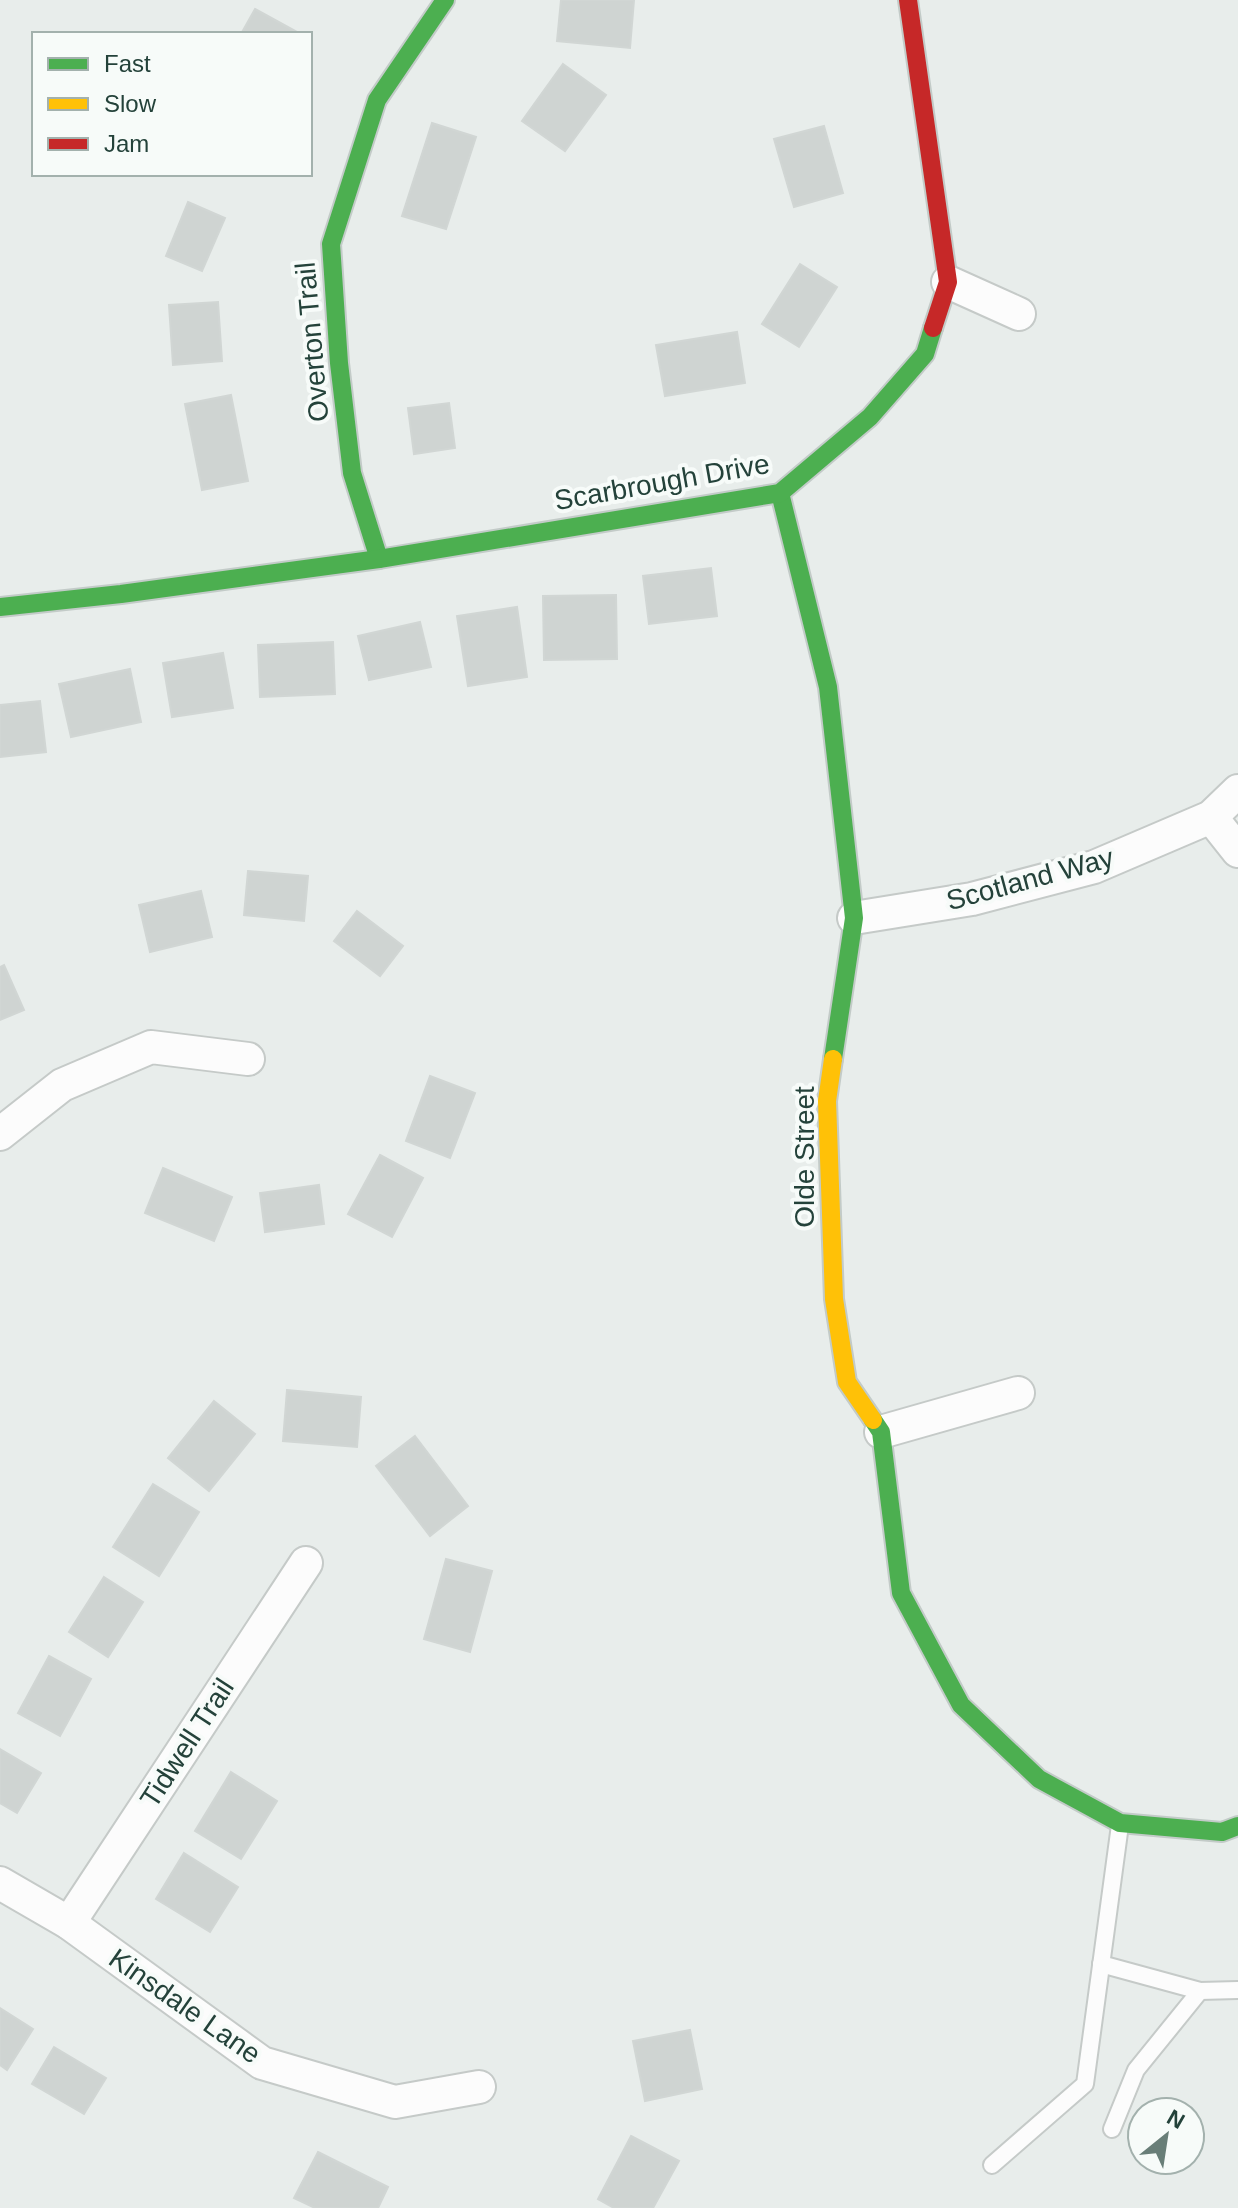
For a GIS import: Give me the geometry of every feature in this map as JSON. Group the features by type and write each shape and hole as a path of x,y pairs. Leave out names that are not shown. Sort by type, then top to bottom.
{"street":[{"name":"Overton Trail","path":"379,559 352,473 339,363 331,244 377,100 445,0"},
{"name":"Scarbrough Drive","path":"0,607 379,559 780,493 870,417 925,354 948,282 908,0"},
{"path":"948,282 1019,314"},
{"name":"Olde Street","path":"780,493 828,687 854,918 827,1101 834,1299 847,1382 881,1432 901,1593 961,1705 1039,1779 1120,1823"},
{"name":"Scotland Way","path":"854,918 972,899 1094,867 1211,817 1238,791"},
{"path":"1211,817 1238,851"},
{"path":"0,1134 62,1085 151,1047 248,1059"},
{"path":"881,1432 1018,1393"},
{"name":"Tidwell Trail","path":"69,1923 306,1563"},
{"path":"1120,1823 1222,1832 1238,1826"},
{"name":"Kinsdale Lane","path":"0,1883 69,1923 262,2063 395,2102 479,2087"}],"lane":[{"path":"992,2165 1085,2084 1120,1823"},
{"path":"1101,1964 1200,1991 1238,1990"},
{"path":"1112,2129 1136,2070 1200,1991"}],"building":[{"path":"561,0 634,0 630,48 557,41"},
{"path":"255,9 297,32 242,32"},
{"path":"563,64 606,95 565,151 522,121"},
{"path":"432,123 476,137 446,229 402,216"},
{"path":"824,126 843,193 794,207 774,139"},
{"path":"188,202 225,218 202,271 166,256"},
{"path":"800,264 837,287 799,347 762,324"},
{"path":"218,302 222,361 173,365 169,305"},
{"path":"737,332 745,383 665,396 656,345"},
{"path":"231,395 248,481 202,490 185,404"},
{"path":"449,403 455,448 414,454 408,408"},
{"path":"711,568 717,616 649,624 643,576"},
{"path":"616,595 617,659 544,660 543,596"},
{"path":"517,607 527,677 468,686 457,616"},
{"path":"420,622 431,667 369,680 358,636"},
{"path":"333,642 335,694 260,697 258,645"},
{"path":"223,653 233,708 172,717 163,663"},
{"path":"130,669 141,722 71,737 59,684"},
{"path":"40,701 46,752 0,757 0,705"},
{"path":"248,871 308,876 304,921 244,915"},
{"path":"201,891 212,937 150,952 139,905"},
{"path":"357,911 403,946 380,976 334,941"},
{"path":"4,965 24,1010 0,1020 0,967"},
{"path":"430,1076 475,1093 450,1158 406,1141"},
{"path":"380,1155 423,1178 392,1237 348,1214"},
{"path":"163,1168 232,1197 214,1241 145,1213"},
{"path":"319,1185 324,1224 265,1232 260,1193"},
{"path":"287,1390 361,1397 357,1447 283,1441"},
{"path":"214,1401 255,1434 209,1491 168,1458"},
{"path":"415,1436 468,1506 430,1536 376,1466"},
{"path":"153,1484 199,1512 159,1576 113,1547"},
{"path":"446,1559 492,1571 470,1652 424,1639"},
{"path":"104,1577 143,1602 108,1657 69,1632"},
{"path":"49,1656 91,1679 60,1736 18,1713"},
{"path":"0,1749 41,1773 17,1813 0,1803"},
{"path":"231,1772 277,1801 241,1859 195,1831"},
{"path":"184,1853 238,1887 210,1932 156,1899"},
{"path":"0,2008 33,2029 7,2070 0,2065"},
{"path":"690,2030 702,2089 645,2101 633,2041"},
{"path":"54,2047 106,2078 84,2114 32,2084"},
{"path":"631,2136 679,2161 653,2208 614,2208 598,2199"},
{"path":"318,2152 388,2187 378,2208 315,2208 294,2198"}],"traffic: fast":[{"path":"379,559 352,473 339,363 331,244 377,100 445,0"},
{"path":"0,607 379,559 780,493 870,417 925,354 933,328"},
{"path":"780,493 828,687 854,918 833,1059"},
{"path":"873,1420 881,1432 901,1593 961,1705 1039,1779 1120,1823 1222,1832 1238,1826"}],"traffic: slow":[{"path":"833,1059 827,1101 834,1299 847,1382 873,1420"}],"traffic: jam":[{"path":"908,0 948,282 933,328"}]}
